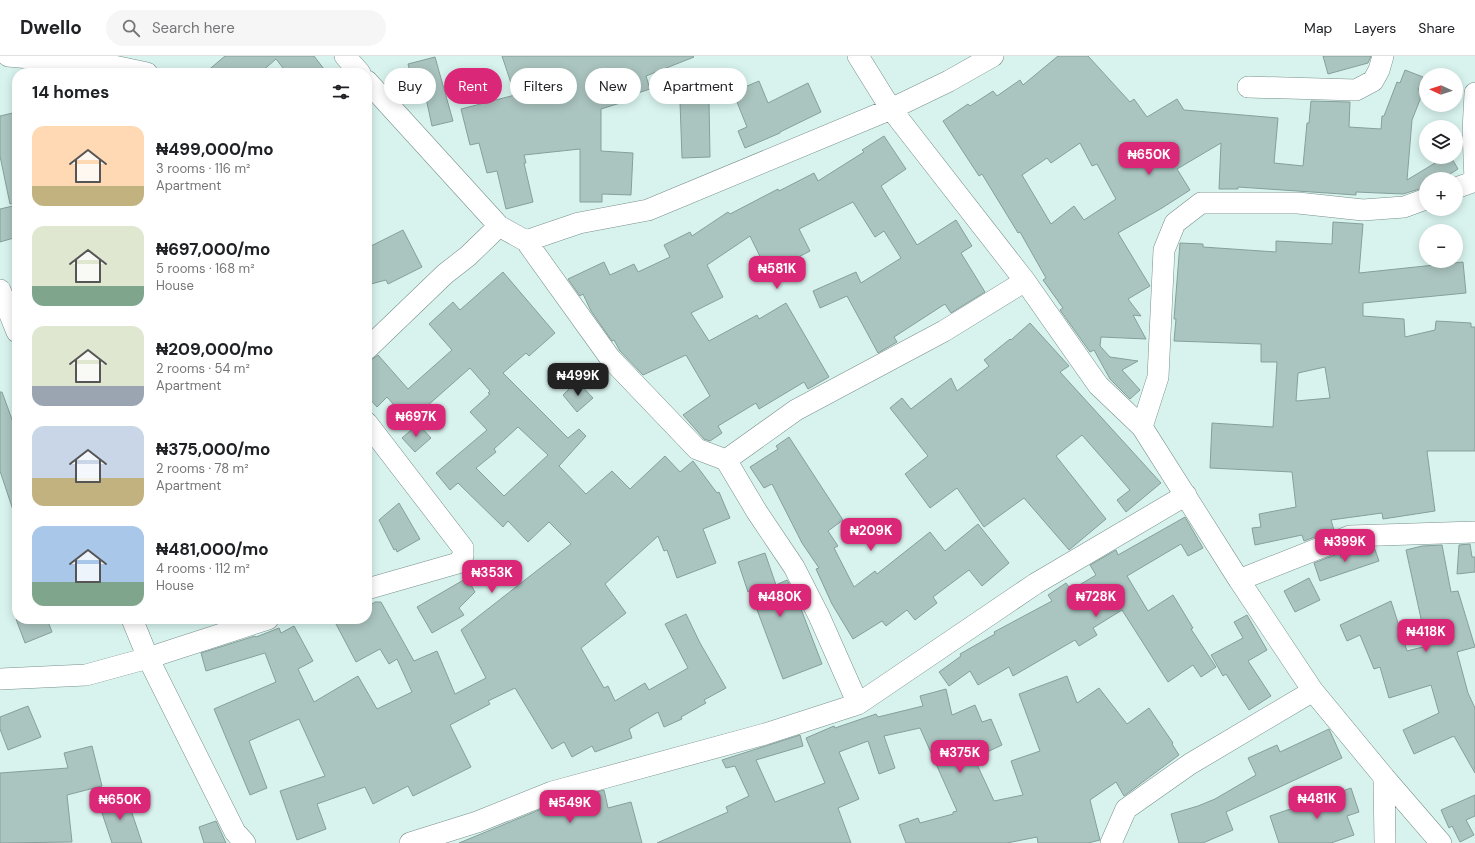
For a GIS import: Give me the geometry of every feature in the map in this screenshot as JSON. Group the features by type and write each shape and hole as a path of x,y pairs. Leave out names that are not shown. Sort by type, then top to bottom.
{"street":[{"path":"8,56 109,65 123,68"},
{"path":"344,56 355,68"},
{"path":"858,56 891,109 1025,280 1098,385 1142,427 1239,580 1313,691 1440,843"},
{"path":"526,241 579,223 648,210 891,109 949,81 993,56"},
{"path":"1248,87 1356,90 1373,81 1379,70 1383,56"},
{"path":"372,86 499,226 526,241 610,358 697,449 726,460 757,512 794,567 819,616 858,704"},
{"path":"1475,93 1475,184"},
{"path":"1463,185 1475,181"},
{"path":"1142,427 1158,377 1164,250 1176,223 1201,203 1298,203 1363,210 1404,207 1419,202"},
{"path":"372,345 445,274 468,256 499,226"},
{"path":"726,460 796,410 944,331 1025,280"},
{"path":"0,290 12,320"},
{"path":"372,430 463,548 464,556 458,563 372,588"},
{"path":"410,843 477,822 552,792 765,734 858,704 1035,584 1186,496"},
{"path":"1239,580 1350,536 1475,532"},
{"path":"134,624 148,658 235,832 245,843"},
{"path":"0,679 86,675 148,658 253,624"},
{"path":"1111,843 1126,809 1190,764 1313,691"},
{"path":"1384,777 1385,843"}],"building":[{"path":"225,56 314,56 323,68 283,68 276,59 266,68 211,68"},
{"path":"502,56 694,57 666,68 649,68 649,75 646,76 649,89 641,92 641,68 585,68 585,104 617,104 601,109 601,151 633,153 631,195 602,194 602,202 580,202 580,149 524,155 526,163 524,163 533,202 506,209 497,171 487,173 479,143 470,145 461,109 480,104 502,104 502,98 510,96 510,104 577,104 577,68 510,68 510,80"},
{"path":"1058,56 1088,56 1130,102 1134,99 1147,117 1177,99 1184,110 1278,118 1274,163 1303,166 1307,123 1309,123 1311,101 1350,102 1349,127 1381,129 1382,116 1384,116 1397,82 1400,83 1405,70 1419,75 1419,102 1412,120 1407,180 1419,173 1419,189 1403,194 1356,192 1356,195 1238,187 1238,189 1219,189 1221,143 1177,169 1190,190 1118,233 1150,286 1128,299 1141,316 1133,315 1146,339 1101,337 1100,346 1110,357 1138,361 1122,370 1140,390 1130,399 1110,379 1094,350 1090,352 1060,310 1063,308 1043,280 1046,278 1020,232 1018,233 982,174 979,176 943,121 968,104 970,106 993,91 997,96 1020,80 1023,85","holes":["1080,143 1092,166 1097,164 1116,199 1084,220 1074,206 1051,224 1022,175 1047,158 1051,163"]},
{"path":"1323,56 1371,56 1368,63 1328,74"},
{"path":"435,57 444,89 444,104 448,104 453,121 432,126 427,104 436,104 436,68 409,68 408,64"},
{"path":"759,81 768,103 808,83 821,112 780,133 745,148 738,131 747,127 738,104 747,104 747,86"},
{"path":"680,104 709,104 710,157 682,158"},
{"path":"12,113 12,204 10,204 0,156 0,116"},
{"path":"884,136 906,169 881,186 917,245 956,220 972,246 961,253 985,292 951,313 945,304 894,337 897,342 878,353 847,296 820,308 813,291 856,272 861,283 901,258 884,231 875,237 853,202 799,229 810,251 768,273 750,236 707,265 723,297 691,313 709,341 757,315 759,319 786,303 829,377 808,389 804,382 759,409 756,403 718,426 722,433 710,441 704,439 683,415 710,396 686,355 643,375 620,351 614,340 612,341 591,311 583,294 580,296 568,279 604,262 610,275 634,264 638,272 670,257 664,245 690,232 692,236 728,212 730,214 778,189 779,191 814,173 818,181 864,152 862,150"},
{"path":"1433,164 1455,164 1458,169 1453,172 1420,172"},
{"path":"12,206 12,238 0,242 0,209"},
{"path":"1333,222 1363,224 1359,273 1419,267 1419,268 1463,268 1463,262 1466,293 1363,303 1363,316 1404,319 1405,337 1435,330 1436,321 1471,323 1471,327 1475,327 1475,451 1427,451 1435,511 1383,519 1382,513 1331,520 1334,530 1304,541 1302,535 1255,545 1252,528 1261,527 1259,514 1296,507 1292,472 1210,468 1212,423 1273,427 1277,362 1261,362 1261,344 1174,341 1176,319 1174,319 1180,243 1203,244 1203,247 1276,252 1276,241 1332,244","holes":["1325,367 1330,398 1296,401 1298,373"]},
{"path":"403,230 422,267 388,284 386,280 372,284 372,246"},
{"path":"503,272 555,333 529,356 526,353 503,373 568,438 579,429 586,436 559,466 586,494 612,471 630,489 665,456 680,472 693,461 717,493 719,492 730,518 703,529 716,563 677,578 667,550 664,551 658,536 605,584 626,613 581,648 604,688 608,686 615,701 645,683 649,690 688,668 665,624 686,614 700,643 726,688 704,700 706,703 681,717 682,719 664,727 658,712 629,729 632,738 595,752 592,746 572,757 564,742 552,749 515,688 488,701 490,704 450,725 471,767 413,796 408,786 373,804 365,787 317,804 326,829 297,840 280,791 325,776 299,719 249,741 267,788 250,795 214,709 276,682 265,653 206,671 201,653 255,636 256,637 279,628 281,633 294,626 313,661 298,669 314,702 358,676 377,709 412,692 397,659 389,664 380,649 356,662 336,624 372,624 372,604 375,602 381,602 414,661 437,651 455,694 486,678 461,630 571,544 549,522 528,542 508,521 503,527 458,483 450,490 436,473 487,430 470,412 490,394 488,393 490,391 470,368 409,422 387,397 377,407 372,402 372,359 378,355 408,389 452,350 429,324 453,302 460,310","holes":["518,427 548,455 504,496 476,468 496,452 494,449"]},
{"path":"1030,323 1069,366 1060,372 1161,483 1126,512 1117,500 1130,490 1082,435 1056,456 1106,519 1069,550 1024,498 984,527 957,488 930,508 905,474 928,456 890,408 902,398 911,409 951,378 957,391 989,366 984,360 1010,339 1011,340"},
{"path":"577,381 593,398 577,412 563,395"},
{"path":"0,392 2,392 12,419 12,507 0,471"},
{"path":"418,424 431,438 415,452 402,438"},
{"path":"789,437 843,520 828,531 838,546 834,548 854,587 875,571 877,574 930,532 945,551 978,524 1009,563 982,586 969,570 933,597 937,603 915,620 907,610 886,626 882,621 853,639 832,604 816,569 819,568 802,543 772,484 764,488 750,467 778,449 776,446"},
{"path":"399,503 420,539 397,552 396,549 394,550 379,520"},
{"path":"1185,517 1203,548 1188,556 1181,544 1127,576 1148,611 1173,595 1193,628 1191,629 1216,667 1201,677 1193,665 1168,682 1122,610 1093,628 1097,635 1079,646 1075,640 1013,676 1009,667 978,685 970,671 949,686 939,672 961,656 960,654 995,634 994,632 1052,601 1048,595 1066,583 1071,590 1096,575 1090,565 1116,550 1118,555"},
{"path":"1470,544 1472,557 1475,557 1475,572 1457,574 1459,545"},
{"path":"1442,545 1451,592 1458,591 1475,647 1457,652 1468,693 1475,708 1475,773 1454,736 1414,754 1403,730 1439,713 1431,685 1389,698 1380,667 1374,669 1360,635 1347,641 1340,625 1391,601 1407,651 1427,646 1406,550 1422,546"},
{"path":"1374,547 1379,561 1320,581 1314,563 1340,553 1341,558"},
{"path":"765,553 776,585 787,580 796,596 822,664 783,679 750,591 748,592 738,562"},
{"path":"467,578 475,592 459,608 464,615 432,633 417,607"},
{"path":"1309,578 1320,600 1295,612 1284,591"},
{"path":"1247,615 1267,650 1248,661 1271,696 1249,710 1226,674 1223,676 1211,655 1243,638 1234,622"},
{"path":"18,624 49,624 52,632 25,643"},
{"path":"1067,676 1077,703 1099,688 1127,724 1149,708 1173,743 1172,744 1179,755 1124,796 1116,782 1090,800 1100,840 1088,843 1038,843 1037,837 1007,843 906,843 899,825 918,818 920,823 953,814 953,812 957,811 920,728 884,736 895,768 879,774 868,741 839,752 859,799 838,808 851,843 657,843 728,812 726,807 749,796 735,766 726,768 722,760 800,735 803,746 756,760 775,802 825,783 806,738 834,726 835,728 876,714 878,717 923,706 920,696 946,689 952,715 975,705 982,722 991,719 1002,745 974,758 994,801 1023,795 1011,761 1040,751 1019,694"},
{"path":"28,706 41,737 8,750 0,729 0,717"},
{"path":"1329,729 1342,758 1226,812 1233,830 1203,843 1179,843 1171,814 1215,799 1256,775 1248,758 1277,745 1280,752"},
{"path":"92,746 102,786 67,795 72,842 0,843 0,773 68,768 64,753"},
{"path":"1351,788 1359,812 1347,816 1354,835 1331,843 1279,843 1270,816"},
{"path":"604,790 608,808 631,802 642,843 459,843 556,803"},
{"path":"126,795 142,843 112,843 99,804"},
{"path":"1475,795 1475,816 1466,820 1474,835 1460,842 1452,826 1449,828 1441,810"},
{"path":"216,821 226,843 204,843 199,827"}]}
